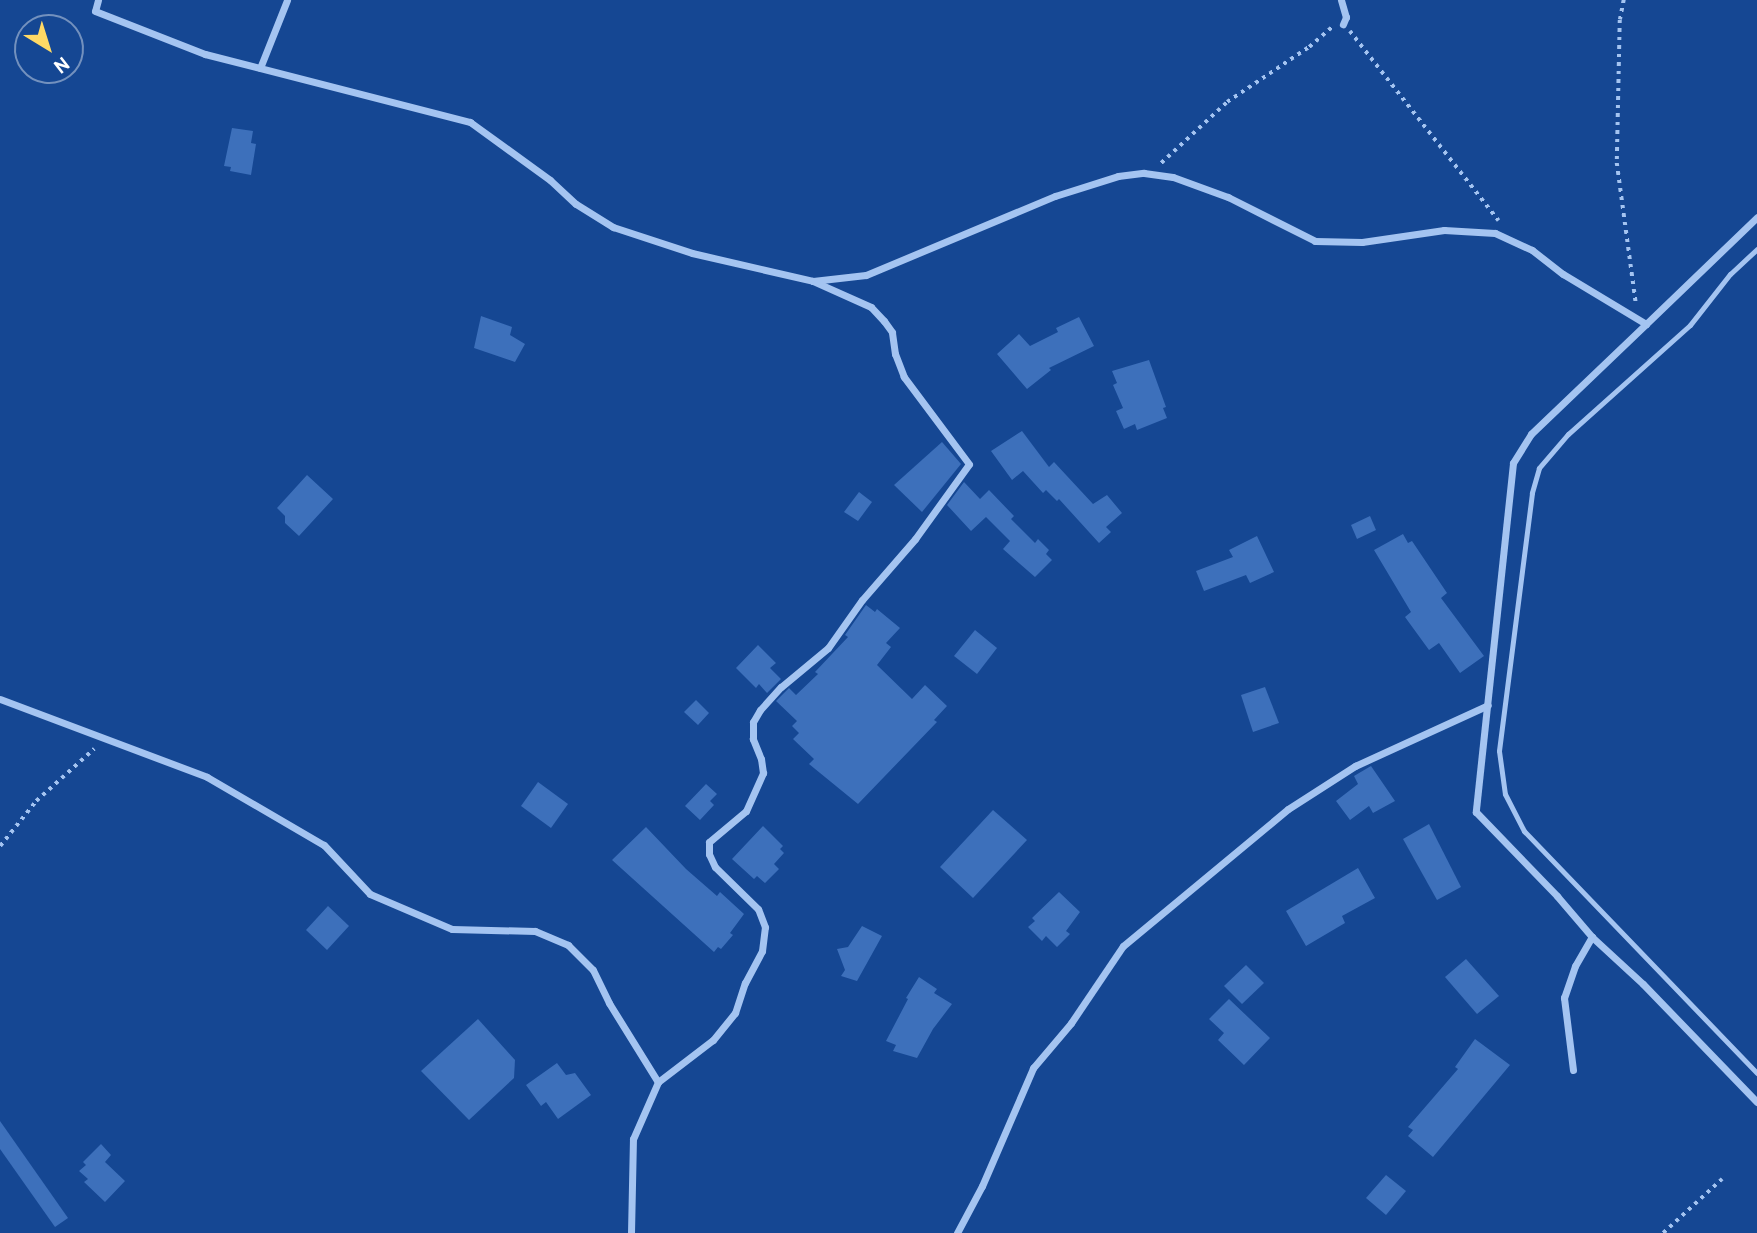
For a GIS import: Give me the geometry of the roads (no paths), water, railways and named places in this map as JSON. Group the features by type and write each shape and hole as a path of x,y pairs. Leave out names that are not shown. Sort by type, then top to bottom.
{"street":[{"path":"98,0 95,11 205,54 470,122 550,180 576,204 613,227 692,253 813,281 871,307 891,332 895,354 904,377 969,464 915,539 862,600 828,648 781,687 753,722 753,739 763,773 746,811 709,842 709,853 715,867 758,909 765,927 762,951 745,983 735,1013 713,1040 658,1082 633,1139 631,1233"},
{"path":"260,68 287,0"},
{"path":"1341,0 1346,17 1343,24"},
{"path":"813,281 866,275 1055,196 1118,176 1144,173 1172,177 1228,197 1315,241 1362,242 1444,230 1495,233 1515,242 1646,324"},
{"path":"1757,217 1531,434 1513,463 1476,812 1557,895 1592,937 1643,984 1757,1102"},
{"path":"0,699 207,777 324,845 370,894 452,929 535,931 568,945 593,970 609,1003 658,1082"},
{"path":"957,1233 982,1186 1033,1069 1071,1023 1123,946 1288,809 1355,766 1488,705"},
{"path":"1573,1070 1564,998 1575,966 1592,937"}],"lane":[{"path":"1757,249 1730,274 1690,325 1568,434 1539,468 1532,493 1499,751 1505,794 1524,831 1757,1073"}]}
